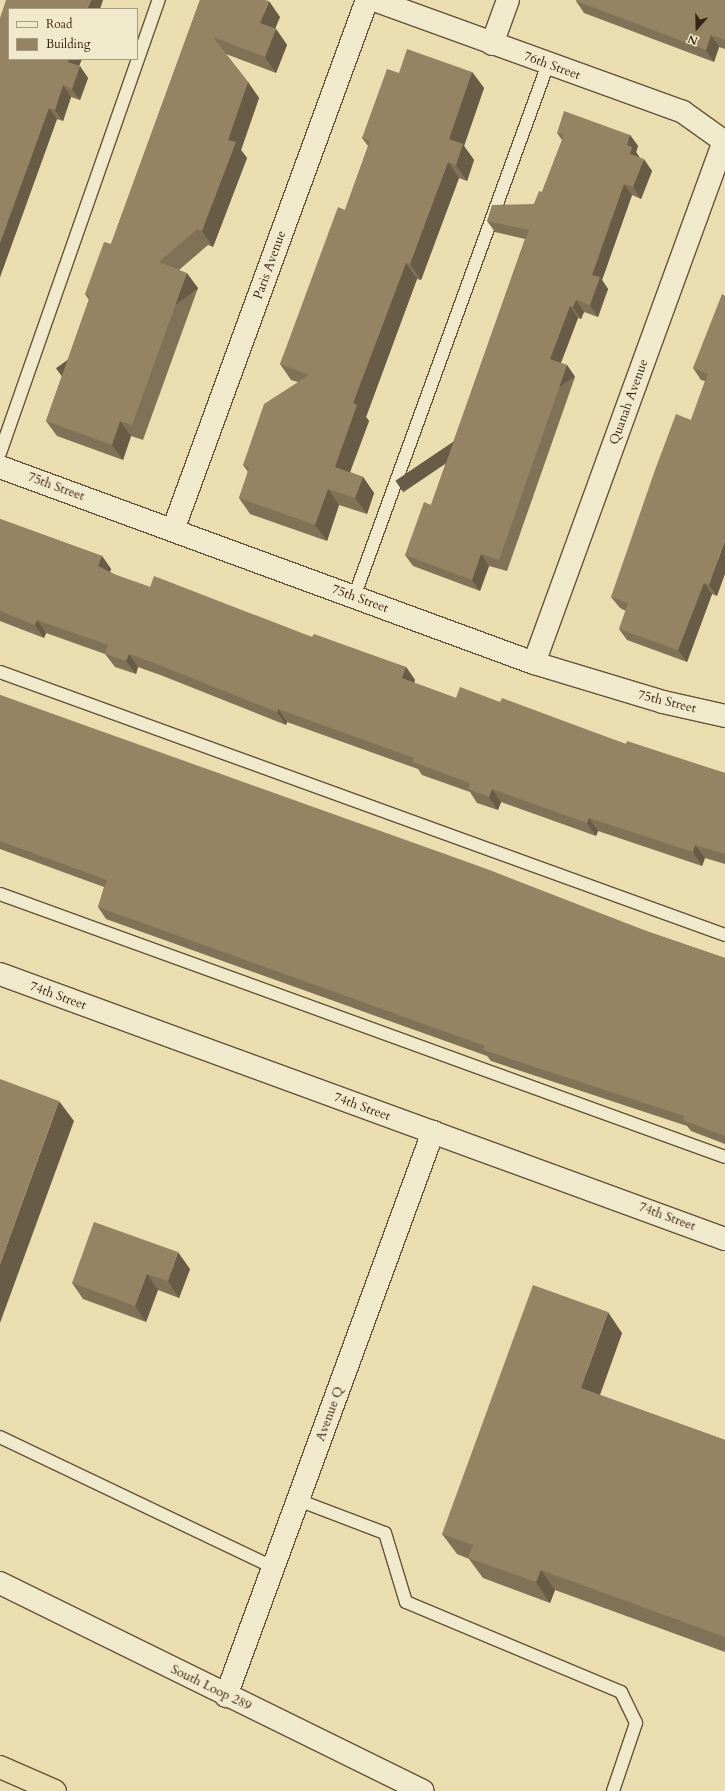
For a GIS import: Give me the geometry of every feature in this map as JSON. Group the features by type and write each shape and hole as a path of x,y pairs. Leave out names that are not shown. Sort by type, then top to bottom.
{"highway":[{"path":"0,1767 54,1791"}],"street":[{"name":"Paris Avenue","path":"173,530 367,0"},
{"name":"76th Street","path":"374,0 683,112 725,142"},
{"path":"492,44 508,0"},
{"name":"Quanah Avenue","path":"534,663 725,142"},
{"name":"75th Street","path":"0,467 534,663 663,702 724,713"},
{"name":"74th Street","path":"0,974 725,1239"},
{"name":"Avenue Q","path":"226,1696 433,1132"},
{"name":"South Loop 289","path":"0,1583 226,1696 423,1791"}],"lane":[{"path":"138,60 159,0"},
{"path":"0,453 138,60"},
{"path":"354,596 548,64"},
{"path":"0,672 725,935"},
{"path":"0,894 725,1157"},
{"path":"0,1437 273,1567"},
{"path":"298,1500 385,1532 406,1602 621,1692 636,1723 613,1791"}],"building":[{"path":"6,0 91,0 87,8 8,8 8,60 69,60 68,62 80,66 72,89 63,85 55,110 49,108 0,243 0,18"},
{"path":"200,0 269,1 260,23 276,29 265,57 213,37 248,82 228,140 236,142 202,231 197,229 159,262 187,273 132,425 120,421 112,445 46,421 90,296 85,294 104,242 111,244"},
{"path":"576,0 725,0 725,40 711,35 706,50"},
{"path":"407,49 472,72 449,139 463,144 456,165 448,162 410,264 406,263 353,403 357,405 335,467 363,477 355,498 328,489 315,525 239,498 249,468 243,465 264,404 309,375 280,364 338,207 345,210 370,141 362,138 387,69 399,73"},
{"path":"564,111 630,135 627,145 632,147 630,154 644,159 633,187 624,184 592,275 600,277 590,305 576,300 573,307 570,306 550,359 567,365 499,560 481,554 472,580 405,555 424,502 431,505 529,230 487,221 492,205 534,204 539,191 542,192 564,135 557,133"},
{"path":"722,294 725,296 725,540 709,585 704,583 678,650 619,629 628,603 611,597 676,414 691,420 708,374 693,368"},
{"path":"0,519 102,556 98,566 116,575 150,587 154,576 312,637 314,634 406,667 402,678 456,698 460,687 500,702 502,698 626,744 627,741 725,773 725,854 695,845 693,852 589,818 587,823 492,789 489,797 468,789 470,783 413,762 414,758 278,709 277,712 129,654 126,661 105,654 108,645 37,620 35,625 0,611"},
{"path":"0,695 487,869 649,932 725,958 725,1136 683,1120 684,1116 483,1050 485,1046 98,907 107,880 0,841"},
{"path":"0,1079 59,1101 0,1264"},
{"path":"94,1222 178,1252 168,1281 147,1274 135,1306 72,1283"},
{"path":"533,1285 608,1312 581,1388 725,1440 725,1637 541,1570 536,1582 468,1558 473,1545 442,1534"}]}
